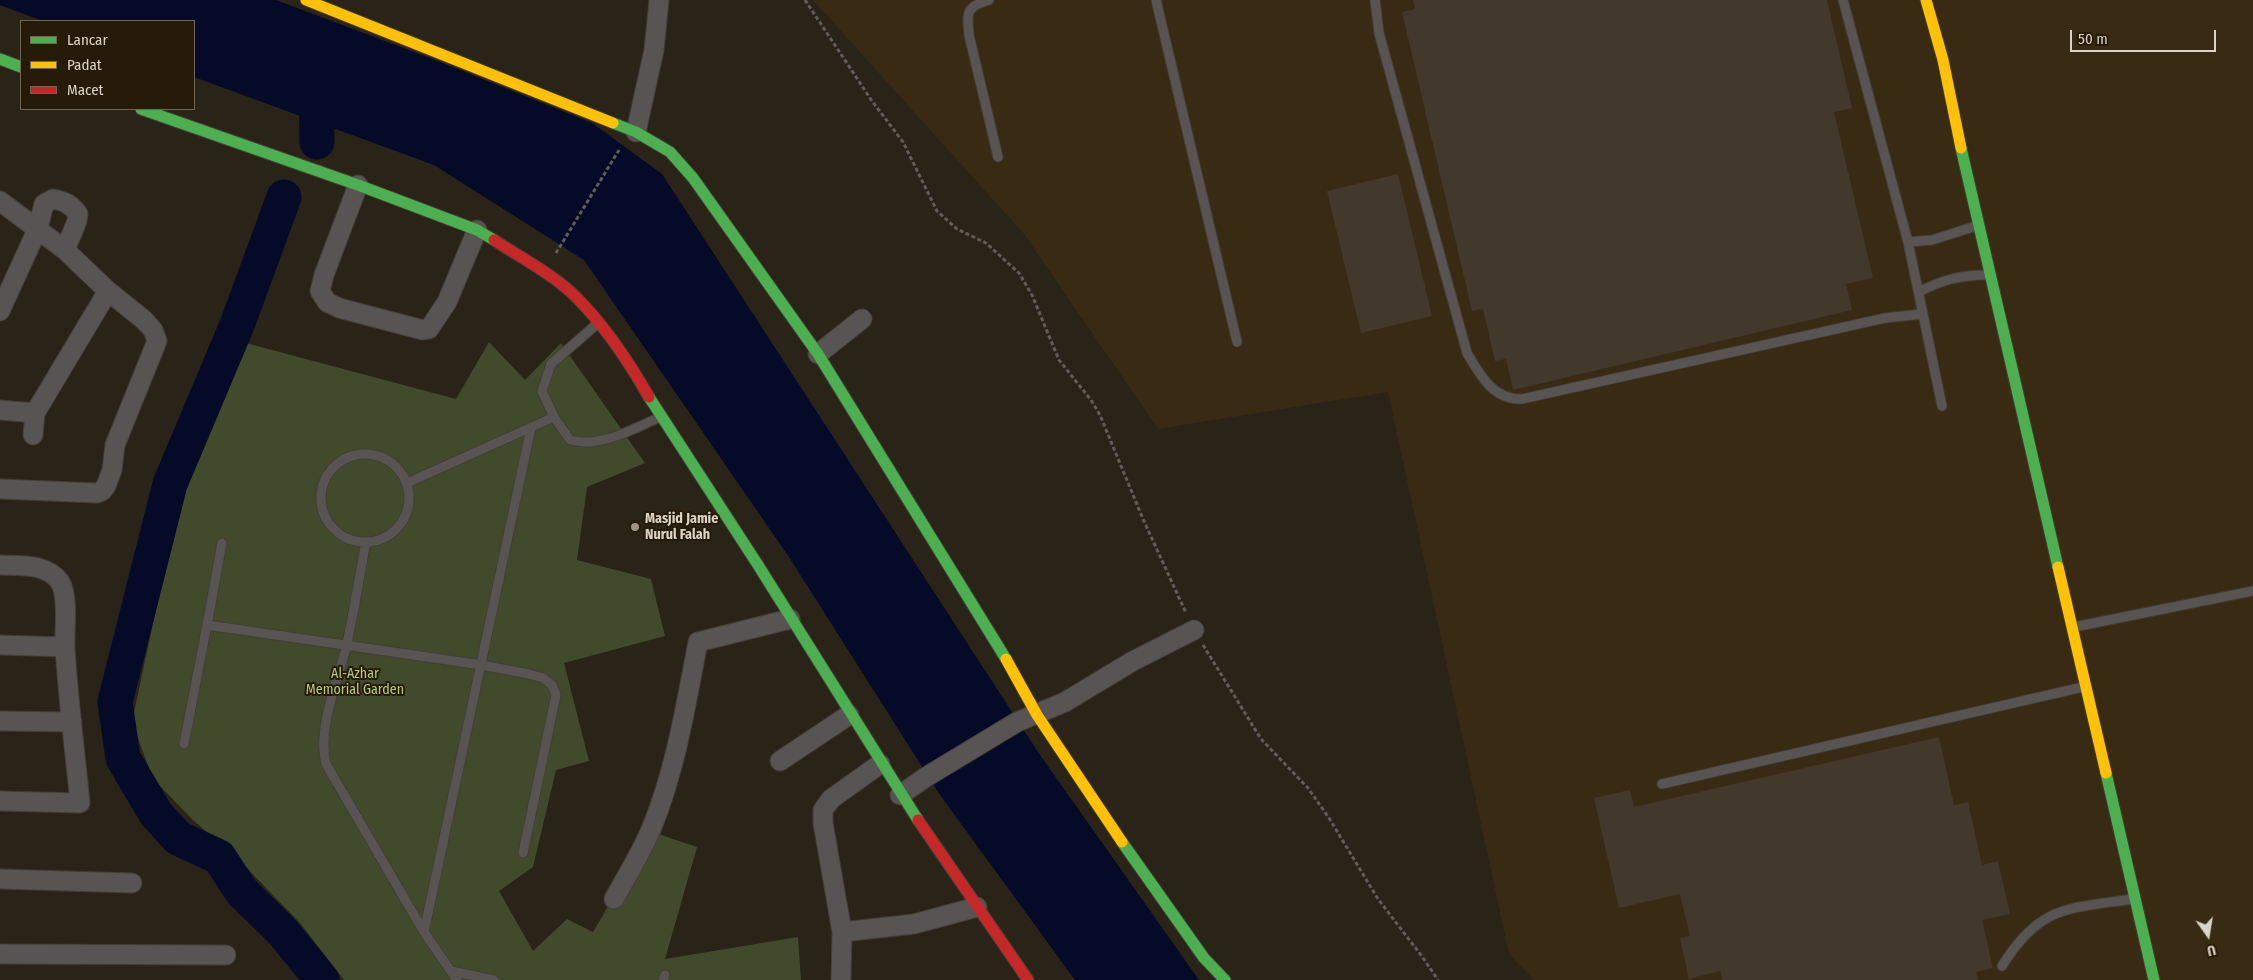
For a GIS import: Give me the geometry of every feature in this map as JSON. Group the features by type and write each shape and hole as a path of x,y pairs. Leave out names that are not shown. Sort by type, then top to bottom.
{"street":[{"path":"306,0 636,132 670,152 693,178 818,354 998,645 1037,715 1129,853 1204,958 1225,980"},
{"path":"636,132 654,50 659,0"},
{"path":"1926,0 1943,60 1978,226 2154,980"},
{"path":"0,59 20,67"},
{"path":"144,110 358,185 477,230 535,266 575,296 599,322 642,385 660,417 758,565 900,796 1028,980"},
{"path":"358,185 324,274 320,291 328,302 339,308 423,330 429,329 448,302 477,230"},
{"path":"0,311 38,228 44,204 48,200 64,202 72,206 78,214 65,250"},
{"path":"0,201 65,250 108,291 144,320 154,330 157,340 115,445 112,470 106,486 97,493 0,489"},
{"path":"32,435 35,413 108,291"},
{"path":"818,354 862,319"},
{"path":"0,410 35,413"},
{"path":"0,565 34,566 51,573 60,582 64,592 65,647 80,803 0,801"},
{"path":"614,899 651,829 665,791 680,735 698,642 790,619"},
{"path":"900,796 926,777 1017,722 1065,702 1133,661 1194,630"},
{"path":"0,645 65,647"},
{"path":"780,761 849,715"},
{"path":"0,721 72,722"},
{"path":"841,980 842,932 822,823 823,810 831,799 880,764"},
{"path":"0,879 132,883"},
{"path":"842,932 914,924 977,907"},
{"path":"0,954 226,955"}],"lane":[{"path":"989,0 975,4 967,17 969,35 998,157"},
{"path":"1156,0 1237,342"},
{"path":"1375,0 1379,33 1467,353 1487,386 1512,400 1522,399 1885,318 1922,314"},
{"path":"1843,0 1908,242 1942,406"},
{"path":"1908,242 1932,240 1978,226"},
{"path":"1919,292 1939,281 1965,275 1990,275"},
{"path":"599,322 551,364 542,391 554,417 570,440 580,442 615,437 660,417"},
{"path":"407,483 554,417"},
{"path":"424,932 531,428"},
{"path":"371,454 386,458 399,469 407,483 409,503 402,523 392,533 380,540 366,542 350,540 336,532 326,519 321,504 322,487 328,473 340,461 355,455 371,454"},
{"path":"366,542 346,646 323,737 323,753 326,764 424,932 457,980"},
{"path":"184,744 208,626 222,543"},
{"path":"2071,628 2253,591"},
{"path":"208,626 482,665 543,678 552,685 556,695 523,853"},
{"path":"1662,784 2086,687"},
{"path":"2002,966 2011,950 2033,926 2051,914 2072,908 2135,899"},
{"path":"451,970 494,980"}],"path":[{"path":"804,0 872,101 903,142 937,211 957,229 986,243 1011,264 1024,282 1032,295 1059,360 1091,400 1100,415 1143,519 1194,630 1260,738 1308,788 1378,899 1438,980"},
{"path":"556,252 619,150"}],"shaded area":[{"path":"813,0 2253,0 2253,980 1534,980 1509,954 1388,392 1158,429 1024,234"}],"green space":[{"name":"Al-Azhar Memorial Garden","path":"227,338 456,399 489,342 525,380 561,343 645,463 587,487 577,560 651,579 665,636 564,663 589,761 556,770 533,867 499,891 533,951 567,919 593,932 652,832 697,847 665,959 798,937 801,980 344,980 300,923 244,865 193,820 153,779 132,722 183,482"}],"water":[{"path":"0,0 276,0 435,60 592,123 662,174 1040,755 1199,980 1075,980 940,795 789,557 584,260 434,165 195,77 195,20 40,20 0,5"}],"building":[{"path":"1413,0 1827,0 1852,108 1834,112 1873,278 1846,284 1852,310 1513,390 1506,359 1495,361 1483,309 1472,311 1402,12 1415,9"},
{"path":"1398,174 1432,316 1361,333 1327,191"},
{"path":"1939,737 1954,805 1968,802 1982,865 1998,861 2010,914 1982,920 1993,968 1976,972 1978,980 1722,980 1720,971 1689,979 1680,938 1690,936 1680,894 1619,908 1594,798 1630,790 1634,807"}],"waterway":[{"path":"316,73 317,142"},
{"path":"284,197 237,325 170,484 115,702 123,758 156,814 178,838 219,857 242,892 282,931 322,980"}],"traffic: fast":[{"path":"0,59 20,67"},
{"path":"144,110 358,185 477,230 494,240"},
{"path":"613,123 636,132 670,152 693,178 818,354 1006,659"},
{"path":"1961,148 2058,567"},
{"path":"649,397 758,565 918,820"},
{"path":"2106,773 2154,980"},
{"path":"1122,842 1204,958 1225,980"}],"traffic: slow":[{"path":"306,0 613,123"},
{"path":"1926,0 1943,60 1961,148"},
{"path":"2058,567 2106,773"},
{"path":"1006,659 1037,715 1122,842"}],"traffic: jam":[{"path":"494,240 547,274 576,297 616,345 649,397"},
{"path":"918,820 1028,980"}],"place":[{"name":"Masjid Jamie Nurul Falah","path":"635,527"}]}
